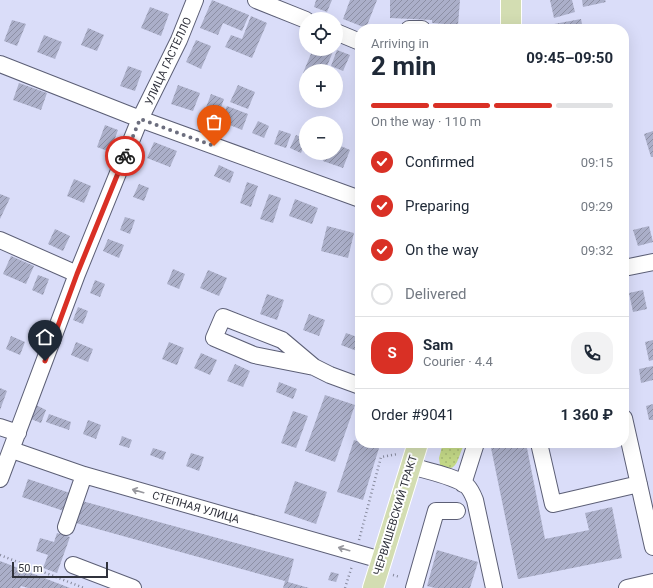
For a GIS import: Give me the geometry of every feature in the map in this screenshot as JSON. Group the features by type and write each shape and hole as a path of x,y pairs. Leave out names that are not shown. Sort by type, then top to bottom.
{"main road":[{"path":"511,0 511,24"},
{"name":"ЧЕРВИШЕВСКИЙ ТРАКТ","path":"373,588 406,460 414,448"}],"street":[{"name":"УЛИЦА ГАСТЕЛЛО","path":"0,479 77,274 140,119 179,40 195,0"},
{"path":"256,0 299,17"},
{"path":"343,35 355,40"},
{"path":"0,64 140,119 355,197"},
{"path":"0,240 77,274"},
{"path":"629,267 653,262"},
{"path":"314,367 254,355 214,338 223,318 282,340 314,367 355,384"},
{"path":"0,427 18,433"},
{"path":"629,440 653,547"},
{"path":"463,484 474,448"},
{"path":"540,448 553,504 639,484"},
{"name":"СТЕПНАЯ УЛИЦА","path":"12,450 84,475 381,560"},
{"path":"406,460 454,479 463,484 472,492 494,588"},
{"path":"66,527 84,475"},
{"path":"414,588 436,511 457,511"},
{"path":"73,565 123,586"},
{"path":"627,588 653,582"}],"path":[{"path":"360,536 382,456 406,460"},
{"path":"0,555 84,588"},
{"path":"345,588 352,563"}],"green space":[{"path":"442,448 463,448 455,466 451,468 446,468 440,465 439,458"}],"building":[{"path":"212,0 249,15 242,31 223,23 218,35 200,28"},
{"path":"316,0 332,0 327,12 314,7"},
{"path":"350,0 377,0 368,24 356,24 343,19"},
{"path":"390,0 460,0 458,24 432,23 432,20 390,18"},
{"path":"550,0 572,0 575,12 554,18"},
{"path":"582,0 605,0 606,2 583,7"},
{"path":"150,7 169,14 161,36 141,28"},
{"path":"251,16 267,23 252,58 225,47 231,35 242,39"},
{"path":"581,19 582,24 554,24"},
{"path":"12,20 26,24 17,46 4,41"},
{"path":"88,28 104,35 97,51 81,45"},
{"path":"44,35 62,42 55,59 37,52"},
{"path":"196,40 211,46 201,69 186,62"},
{"path":"343,52 350,55 343,71 343,64 332,64 335,56 343,56"},
{"path":"310,56 331,56 328,64 307,64"},
{"path":"128,66 142,71 135,91 120,86"},
{"path":"19,83 47,93 41,110 13,100"},
{"path":"178,85 200,93 193,111 171,104"},
{"path":"238,85 255,92 248,109 230,102"},
{"path":"211,94 224,99 217,118 204,113"},
{"path":"227,106 248,114 242,130 220,121"},
{"path":"258,121 269,126 264,138 252,133"},
{"path":"105,125 118,130 110,152 97,147"},
{"path":"279,130 291,134 286,148 274,144"},
{"path":"653,131 653,157 651,157 644,134"},
{"path":"296,135 299,136 299,152 290,148"},
{"path":"154,142 177,151 170,167 147,158"},
{"path":"343,147 350,150 343,168 323,161 343,160"},
{"path":"219,165 234,172 230,183 214,176"},
{"path":"74,179 91,186 84,203 67,196"},
{"path":"247,182 258,186 251,207 240,203"},
{"path":"139,184 149,188 144,201 133,197"},
{"path":"0,194 10,198 0,219"},
{"path":"269,194 281,198 273,223 260,219"},
{"path":"295,199 318,208 312,224 289,216"},
{"path":"125,217 135,220 130,234 120,230"},
{"path":"327,226 354,233 348,258 321,251"},
{"path":"649,226 653,242 638,246 633,230"},
{"path":"55,229 70,236 63,251 48,244"},
{"path":"108,239 124,245 119,258 103,251"},
{"path":"11,256 34,266 26,284 3,274"},
{"path":"173,269 185,274 179,289 167,284"},
{"path":"208,270 227,278 219,296 200,288"},
{"path":"38,275 49,279 43,295 32,290"},
{"path":"95,280 105,284 100,297 90,293"},
{"path":"643,290 647,309 633,312 629,293"},
{"path":"267,294 284,300 277,320 260,314"},
{"path":"78,307 88,311 83,324 73,320"},
{"path":"309,314 325,320 319,336 303,330"},
{"path":"346,333 355,336 355,350 341,345"},
{"path":"11,336 25,342 20,355 6,349"},
{"path":"653,340 653,360 649,361 645,342"},
{"path":"76,342 93,349 88,362 71,355"},
{"path":"169,342 184,348 177,365 162,359"},
{"path":"201,353 217,360 210,375 194,368"},
{"path":"235,364 250,371 243,387 227,381"},
{"path":"653,366 653,380 641,383 639,369"},
{"path":"279,382 297,389 293,399 276,392"},
{"path":"0,388 7,391 0,410"},
{"path":"325,395 355,405 335,462 305,451"},
{"path":"653,404 653,420 649,420 646,406"},
{"path":"36,405 46,410 41,423 31,419"},
{"path":"293,411 308,416 296,448 281,443"},
{"path":"49,414 71,422 69,430 46,422"},
{"path":"88,420 101,425 96,439 83,434"},
{"path":"122,436 132,440 129,448 119,445"},
{"path":"354,440 355,448 379,448 363,500 337,492"},
{"path":"153,448 166,452 163,460 150,455"},
{"path":"491,448 527,448 545,539 589,530 585,513 612,507 622,558 518,579"},
{"path":"191,453 204,457 199,471 186,466"},
{"path":"28,479 70,493 64,511 22,497"},
{"path":"295,481 327,492 316,524 284,513"},
{"path":"82,501 294,559 288,582 309,588 283,588 285,581 76,523"},
{"path":"57,533 70,537 57,573 43,568 48,555 36,551 40,538 54,542"},
{"path":"437,550 478,562 470,588 435,588 427,586"},
{"path":"0,561 70,588 28,588 21,586 20,588 0,588"},
{"path":"331,572 339,574 336,582 328,580"}],"way so far":[{"path":"125,156 140,119 214,146"}],"route":[{"path":"45,361 77,274 125,156"}]}
